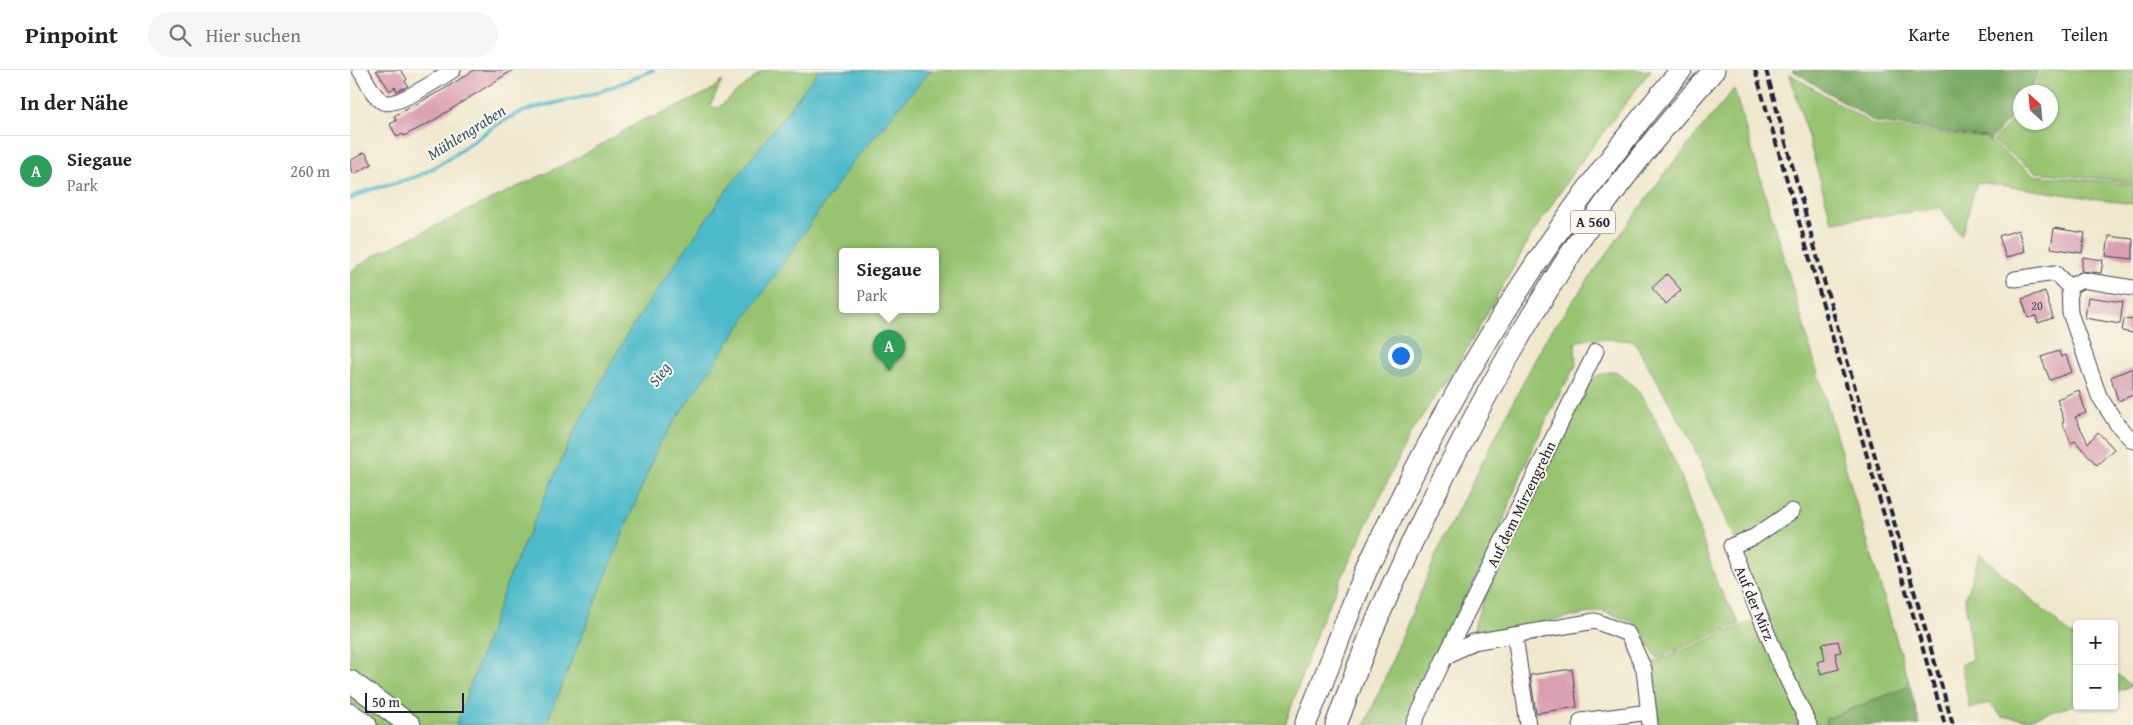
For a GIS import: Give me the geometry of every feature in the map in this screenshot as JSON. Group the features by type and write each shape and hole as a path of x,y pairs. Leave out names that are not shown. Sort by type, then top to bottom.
{"highway":[{"name":"A 560","path":"1307,722 1338,637 1395,509 1447,409 1506,308 1563,222 1624,140 1681,70"},
{"name":"A 560","path":"1378,616 1432,499 1532,314 1577,243 1626,175 1679,109 1714,70"},
{"path":"1336,725 1378,616"},
{"path":"1345,725 1378,616"},
{"path":"350,681 410,725"},
{"path":"350,714 366,725"}],"street":[{"path":"360,70 379,99 390,103 420,90 453,70"},
{"path":"2015,279 2055,274 2069,287 2070,313 2099,396 2117,424 2133,441"},
{"path":"2069,287 2082,280 2133,288"},
{"name":"Auf dem Mirzengrehn","path":"1413,725 1596,351"},
{"name":"Auf der Mirz","path":"1792,511 1754,537 1731,546 1780,664 1808,725"},
{"path":"1445,657 1474,642 1595,621 1628,634 1644,669 1649,719 1581,721 1581,725"},
{"path":"1515,636 1528,725"}],"green space":[{"path":"763,70 1651,70 1573,172 1530,238 1460,361 1411,432 1320,623 1285,725 350,725 350,272 375,255 580,157 646,118 655,117 708,92 722,81 710,106 718,108"},
{"path":"1792,70 2038,70 2033,85 2013,85 2013,116 1990,141 1986,137 1876,123"},
{"path":"2041,70 2133,70 2133,182 2036,172 1993,141 2013,120 2013,130 2058,130 2058,85 2036,85"},
{"path":"1790,74 1875,126 1986,138 2033,175 2133,184 2133,204 1977,182 1961,237 1941,208 1832,222"},
{"path":"1734,89 1910,686 1826,719 1825,725 1659,725 1654,662 1766,616 1726,519 1689,437 1634,341 1592,338 1575,342 1576,365 1537,439 1517,484 1496,540 1444,638 1406,725 1365,725 1443,539 1546,338 1665,173"},
{"path":"1616,371 1637,389 1654,417 1680,473 1718,586 1740,624 1657,658 1635,623 1602,611 1474,635 1477,619 1487,590 1503,553 1587,380"},
{"path":"1980,554 2073,636 2073,705 2029,719 2002,717 1989,703 1970,709 1961,664 1972,660 1965,598"},
{"path":"2118,675 2132,686 2118,691"},
{"path":"1910,686 1920,725 1825,725 1826,719"}],"water":[{"name":"Sieg","path":"819,70 931,70 852,163 659,444 546,725 456,725 511,572 574,432 629,331 721,198"}],"building":[{"path":"376,70 401,70 407,79 405,81 408,86 397,91 395,87 390,91"},
{"path":"474,70 513,70 431,122 404,136 403,134 397,137 390,124 396,121 394,116 446,88"},
{"path":"365,152 372,164 354,174 350,168 350,161"},
{"path":"2054,228 2085,233 2082,253 2051,248"},
{"path":"2018,230 2025,251 2006,258 1999,236"},
{"path":"2109,236 2133,239 2133,259 2106,256"},
{"path":"2083,257 2103,260 2101,273 2081,271"},
{"path":"1667,274 1681,290 1666,304 1652,288"},
{"path":"2045,291 2053,318 2038,323 2036,316 2028,318 2022,299"},
{"path":"2088,297 2123,302 2120,324 2085,318"},
{"path":"2124,319 2133,320 2133,333 2122,331"},
{"path":"2059,351 2061,357 2066,355 2072,372 2050,380 2041,357"},
{"path":"2133,368 2133,395 2118,401 2111,377"},
{"path":"2079,390 2086,413 2075,417 2088,443 2098,432 2114,449 2097,465 2075,441 2071,443 2062,422 2064,421 2057,399"},
{"path":"1838,641 1841,652 1835,653 1839,669 1821,674 1817,662 1825,660 1822,644"},
{"path":"1572,669 1577,707 1536,713 1530,675"}],"waterway":[{"name":"Mühlengraben","path":"350,199 358,194 422,174 448,159 496,126 522,112 594,94 653,70"}],"railway":[{"path":"1755,70 1945,725"},
{"path":"1766,70 1820,267 1953,725"}],"place":[{"name":"Siegaue","path":"889,371"}]}
